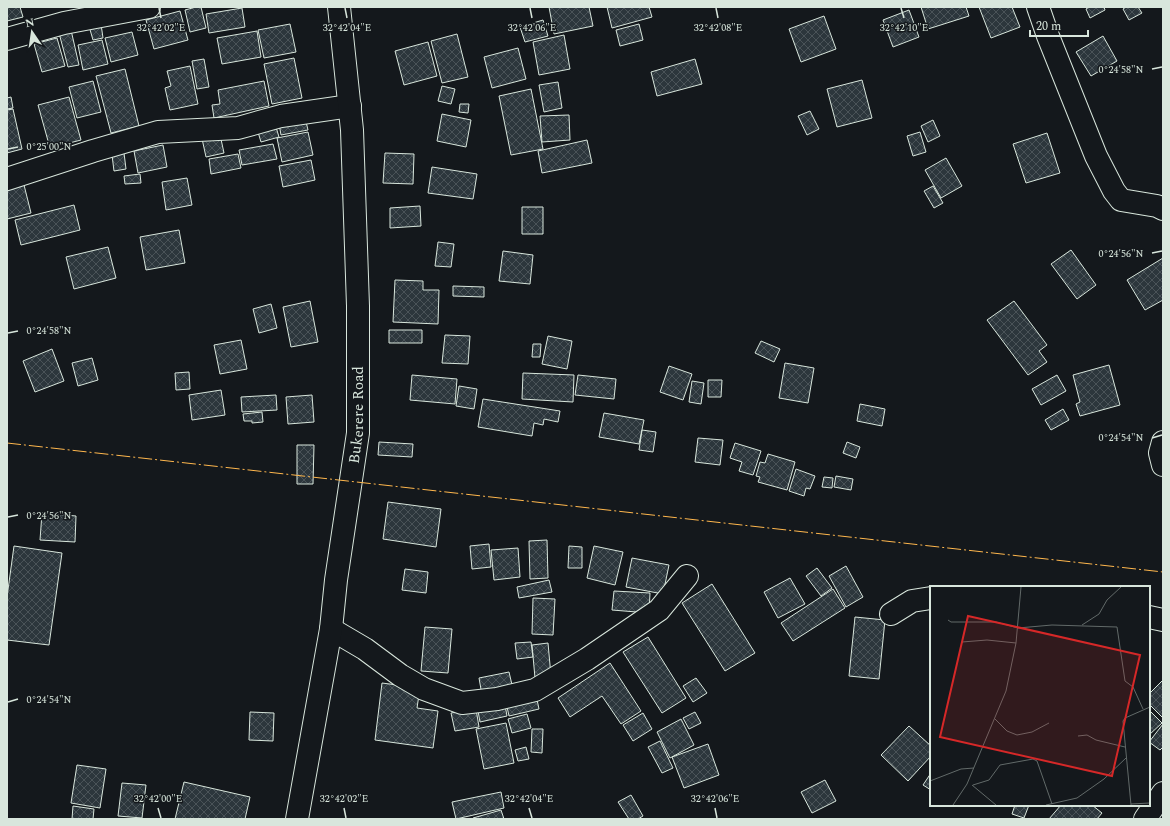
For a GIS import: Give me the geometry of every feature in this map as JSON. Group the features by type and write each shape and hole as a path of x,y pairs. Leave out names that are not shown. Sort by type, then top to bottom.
{"street":[{"path":"7,39 64,23 149,7"},
{"name":"Bukerere Road","path":"297,819 331,629 336,580 358,433 358,306 352,130 339,7"},
{"path":"1038,7 1048,36 1096,156 1114,191 1121,200 1157,206 1163,209"},
{"path":"7,178 158,132 238,128 281,116 350,106"},
{"path":"1163,442 1160,453 1163,465"},
{"path":"331,629 365,649 400,675 424,689 462,703 497,699 535,690 587,659 659,610 687,576"},
{"path":"891,614 912,601 930,598"},
{"path":"1150,617 1163,620"},
{"path":"1145,819 1163,793"}],"building":[{"path":"7,7 20,7 23,17 7,21"},
{"path":"201,7 206,28 190,32 185,10"},
{"path":"549,7 589,7 593,26 554,34"},
{"path":"607,7 649,7 652,17 612,28"},
{"path":"921,7 966,7 969,16 928,29"},
{"path":"979,7 1012,7 1020,27 991,38"},
{"path":"1089,7 1104,7 1105,10 1090,18 1086,9"},
{"path":"1126,7 1138,7 1142,13 1129,20 1123,9"},
{"path":"242,8 245,27 209,33 206,14"},
{"path":"909,10 919,37 893,47 883,20"},
{"path":"180,11 188,40 154,49 146,20"},
{"path":"824,16 836,49 801,62 789,29"},
{"path":"543,20 548,36 525,42 520,27"},
{"path":"101,24 103,38 93,40 89,26"},
{"path":"290,24 296,52 264,58 258,30"},
{"path":"639,24 643,40 620,46 616,30"},
{"path":"71,30 79,65 68,67 59,33"},
{"path":"257,31 261,57 222,64 217,38"},
{"path":"132,32 138,55 111,62 105,38"},
{"path":"457,34 468,77 442,83 431,41"},
{"path":"564,35 570,69 539,75 533,42"},
{"path":"1103,36 1117,61 1091,76 1076,52"},
{"path":"57,38 65,66 42,72 34,44"},
{"path":"102,40 108,64 83,70 78,45"},
{"path":"428,42 437,76 404,85 395,51"},
{"path":"518,48 526,79 492,88 484,57"},
{"path":"294,58 302,98 272,104 264,64"},
{"path":"204,59 209,87 197,89 192,61"},
{"path":"695,59 702,84 657,96 651,72"},
{"path":"190,66 198,104 170,110 165,88 171,86 167,71"},
{"path":"125,69 139,126 111,133 96,76"},
{"path":"862,80 872,118 837,127 827,89"},
{"path":"93,81 101,112 77,118 69,87"},
{"path":"264,81 269,106 214,118 212,105 220,104 218,90"},
{"path":"558,82 562,108 544,112 539,85"},
{"path":"442,86 455,89 451,104 438,101"},
{"path":"531,89 543,149 511,155 499,96"},
{"path":"11,97 13,108 7,109 7,98"},
{"path":"69,97 81,140 50,148 38,105"},
{"path":"460,104 469,104 468,113 459,112"},
{"path":"13,109 22,149 7,153 7,110"},
{"path":"810,111 819,129 807,135 798,116"},
{"path":"304,113 308,130 281,135 278,118"},
{"path":"442,114 471,120 466,147 437,141"},
{"path":"569,115 570,140 542,142 540,116"},
{"path":"933,120 940,136 928,142 921,126"},
{"path":"276,127 279,137 261,142 258,132"},
{"path":"219,130 224,153 206,157 201,134"},
{"path":"308,132 313,155 282,162 277,138"},
{"path":"920,132 926,152 913,156 907,136"},
{"path":"1047,133 1060,173 1026,183 1013,144"},
{"path":"587,140 592,163 542,173 538,151"},
{"path":"273,144 277,159 242,165 239,150"},
{"path":"163,145 167,167 138,173 134,151"},
{"path":"124,153 126,169 114,171 112,155"},
{"path":"385,153 414,154 413,184 383,183"},
{"path":"238,154 241,168 211,174 209,159"},
{"path":"946,158 962,186 941,198 925,170"},
{"path":"311,160 315,180 283,187 279,166"},
{"path":"432,167 477,174 473,199 428,193"},
{"path":"140,174 141,183 125,184 124,176"},
{"path":"187,178 192,205 166,210 162,182"},
{"path":"24,185 31,213 7,219 7,189"},
{"path":"933,186 943,203 934,208 924,191"},
{"path":"74,205 80,230 21,245 15,220"},
{"path":"420,206 421,226 390,228 390,208"},
{"path":"522,207 543,207 543,234 522,234"},
{"path":"179,230 185,263 146,270 140,237"},
{"path":"438,242 454,244 451,267 435,266"},
{"path":"108,247 116,278 74,289 66,257"},
{"path":"1071,250 1096,285 1077,299 1051,264"},
{"path":"503,251 533,255 530,284 499,281"},
{"path":"1163,258 1163,300 1145,310 1127,280"},
{"path":"395,280 423,281 423,290 439,290 438,324 393,322"},
{"path":"453,286 484,287 484,297 453,296"},
{"path":"310,301 318,342 291,347 283,307"},
{"path":"1014,301 1047,345 1039,351 1047,362 1028,375 987,320"},
{"path":"271,304 277,328 259,333 253,309"},
{"path":"389,330 422,330 422,343 389,343"},
{"path":"445,335 470,336 468,364 442,363"},
{"path":"548,336 572,341 567,369 542,364"},
{"path":"241,340 247,369 220,374 214,345"},
{"path":"761,341 780,349 774,362 755,353"},
{"path":"533,344 541,344 540,357 532,357"},
{"path":"52,349 64,381 35,392 23,361"},
{"path":"92,358 98,380 78,386 72,363"},
{"path":"785,363 814,368 808,403 779,398"},
{"path":"1109,365 1120,405 1080,416 1076,404 1080,402 1073,375"},
{"path":"669,366 692,374 683,400 660,392"},
{"path":"189,372 190,389 176,390 175,373"},
{"path":"523,373 574,375 573,402 522,399"},
{"path":"412,375 457,379 455,404 410,400"},
{"path":"578,375 616,379 614,399 575,395"},
{"path":"1057,375 1066,391 1041,405 1032,389"},
{"path":"708,380 722,380 721,397 708,397"},
{"path":"692,381 704,383 701,404 689,402"},
{"path":"459,386 477,389 474,409 456,406"},
{"path":"221,390 225,415 192,420 189,395"},
{"path":"276,395 277,410 242,412 241,397"},
{"path":"312,395 314,422 288,424 286,397"},
{"path":"483,399 560,411 558,422 544,419 543,425 534,423 532,436 478,427"},
{"path":"860,404 885,409 882,426 857,421"},
{"path":"1063,409 1069,420 1051,430 1045,420"},
{"path":"262,412 263,422 252,423 252,421 244,421 243,414"},
{"path":"604,413 644,420 639,444 599,437"},
{"path":"642,430 656,432 653,452 639,450"},
{"path":"698,438 723,440 720,465 695,462"},
{"path":"379,442 413,444 412,457 378,455"},
{"path":"847,442 860,447 856,458 843,453"},
{"path":"735,443 761,451 753,475 739,471 742,462 730,458"},
{"path":"297,445 314,445 313,484 297,484"},
{"path":"768,454 795,462 787,490 758,482 760,477 756,476 760,462 765,463"},
{"path":"796,469 815,476 810,489 806,488 804,496 789,491"},
{"path":"836,476 853,479 851,490 834,487"},
{"path":"824,477 833,478 832,488 822,487"},
{"path":"388,502 441,509 436,547 383,539"},
{"path":"42,513 76,516 75,542 40,540"},
{"path":"547,540 548,578 530,579 529,541"},
{"path":"489,544 491,567 472,569 470,546"},
{"path":"14,546 62,553 49,645 7,640 7,597"},
{"path":"569,546 582,547 582,568 568,568"},
{"path":"594,546 623,552 615,585 587,578"},
{"path":"518,548 520,577 494,580 491,550"},
{"path":"632,558 669,565 663,594 626,587"},
{"path":"846,566 863,597 846,607 829,576"},
{"path":"817,568 832,588 821,596 806,576"},
{"path":"405,569 428,572 426,593 402,590"},
{"path":"790,578 805,604 778,618 764,592"},
{"path":"549,580 552,592 519,598 517,587"},
{"path":"712,584 755,653 725,671 682,603"},
{"path":"833,589 845,608 793,641 781,623"},
{"path":"614,591 650,593 649,613 612,610"},
{"path":"533,598 555,599 553,635 532,634"},
{"path":"855,617 885,620 879,679 849,676"},
{"path":"425,627 452,629 448,673 421,671"},
{"path":"648,637 686,698 662,713 623,652"},
{"path":"531,642 533,657 517,659 515,643"},
{"path":"548,643 551,676 535,678 532,645"},
{"path":"610,663 641,711 621,724 602,696 570,717 558,698"},
{"path":"509,672 513,689 482,695 479,678"},
{"path":"696,678 707,693 693,702 683,686"},
{"path":"1163,680 1163,718 1150,705 1150,693"},
{"path":"382,683 420,688 417,708 438,711 433,748 375,740"},
{"path":"536,695 539,709 509,716 506,702"},
{"path":"505,705 507,716 480,722 478,711"},
{"path":"476,709 479,727 455,731 451,713"},
{"path":"1150,711 1162,723 1150,734"},
{"path":"250,712 274,713 273,741 249,740"},
{"path":"695,712 701,723 689,729 683,718"},
{"path":"643,713 652,729 633,741 623,725"},
{"path":"527,714 531,728 512,733 508,719"},
{"path":"681,719 694,745 670,758 657,732"},
{"path":"506,723 514,763 484,769 476,729"},
{"path":"1163,724 1163,747 1160,750 1150,743"},
{"path":"909,726 930,745 930,757 908,781 881,755"},
{"path":"532,729 543,729 542,753 531,752"},
{"path":"660,741 673,768 662,773 648,747"},
{"path":"708,744 719,775 684,788 672,757"},
{"path":"526,747 529,759 518,761 515,750"},
{"path":"77,765 106,769 100,808 71,803"},
{"path":"930,774 930,789 923,785"},
{"path":"825,780 836,801 812,813 801,792"},
{"path":"184,782 250,797 245,819 175,819"},
{"path":"122,783 146,785 142,818 118,816"},
{"path":"501,792 504,808 456,819 452,802"},
{"path":"631,795 643,816 638,819 629,819 618,802"},
{"path":"73,806 94,809 93,819 72,819"},
{"path":"1015,806 1029,806 1024,818 1012,814"},
{"path":"1060,806 1093,806 1102,813 1097,819 1049,819"},
{"path":"501,810 504,819 473,819 473,818"}],"power":[{"path":"7,443 1163,572"}]}
